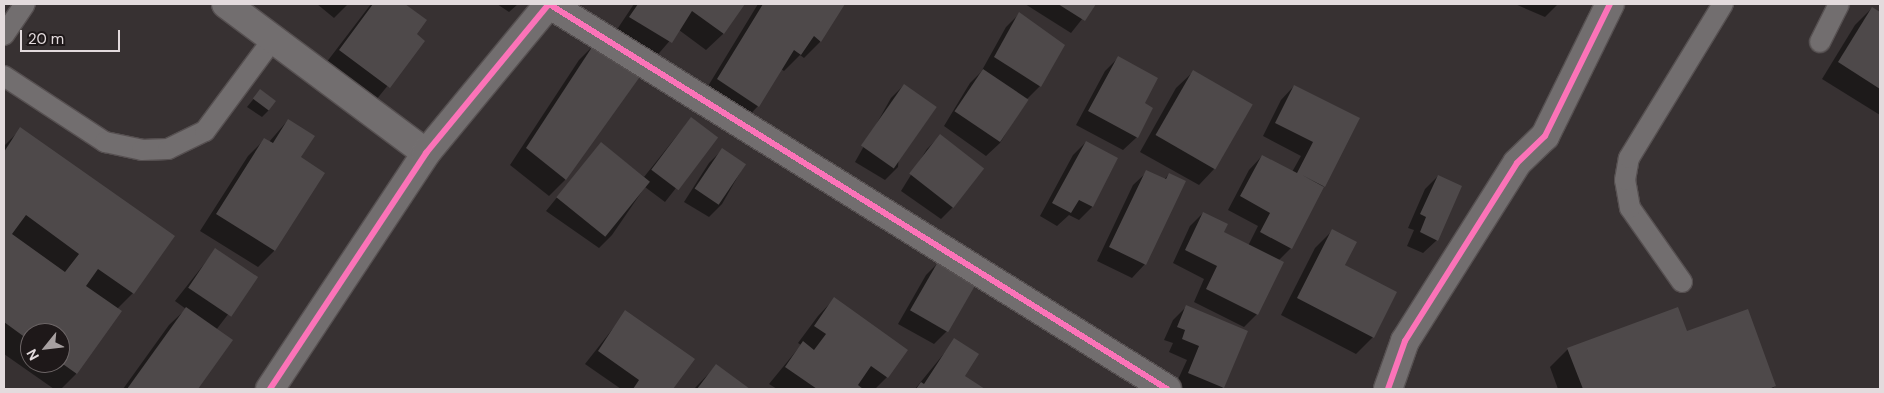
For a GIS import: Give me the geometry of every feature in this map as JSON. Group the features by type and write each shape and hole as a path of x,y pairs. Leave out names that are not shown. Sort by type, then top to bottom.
{"street":[{"path":"226,4 426,153"},
{"path":"270,389 426,153 549,4 1167,389"},
{"path":"1388,389 1405,342 1517,164 1545,136 1610,4"}],"lane":[{"path":"4,35 26,4"},
{"path":"1682,282 1630,208 1624,180 1628,158 1723,4"},
{"path":"1820,42 1838,4"},
{"path":"4,76 105,142 142,150 168,149 205,131 273,39"}],"building":[{"path":"373,4 405,4 427,20 417,34 425,41 390,88 339,50"},
{"path":"638,4 745,4 724,34 692,11 672,43 629,17"},
{"path":"763,4 845,4 821,42 814,36 801,55 794,50 759,107 717,79"},
{"path":"1058,4 1096,4 1085,21"},
{"path":"1872,7 1880,12 1880,89 1838,62"},
{"path":"1019,12 1065,45 1041,87 994,57"},
{"path":"596,41 639,78 566,180 526,148"},
{"path":"1118,56 1158,78 1145,103 1153,108 1138,138 1088,111"},
{"path":"983,69 1029,100 1000,142 954,111"},
{"path":"1193,70 1253,104 1215,169 1156,135"},
{"path":"904,84 937,107 894,168 861,145"},
{"path":"1294,85 1360,118 1325,187 1302,175 1324,187 1292,249 1260,232 1270,213 1240,196 1262,155 1297,173 1313,142 1275,123"},
{"path":"260,89 276,101 269,111 253,99"},
{"path":"691,117 718,137 678,190 651,170"},
{"path":"288,119 315,136 301,157 325,173 275,251 216,214 264,138 273,143"},
{"path":"20,127 175,236 134,294 98,269 86,286 122,311 77,374 70,369 70,323 20,323 20,334 4,322 4,152","holes":["26,215 79,254 65,272 12,234"]},
{"path":"940,134 984,168 953,208 909,173"},
{"path":"1086,141 1118,158 1093,207 1079,200 1071,213 1052,203"},
{"path":"601,142 650,182 605,237 556,197"},
{"path":"722,148 746,164 719,205 695,189"},
{"path":"1146,170 1166,179 1169,173 1186,181 1146,265 1109,247"},
{"path":"1438,175 1462,186 1438,241 1420,232 1426,217 1420,214"},
{"path":"1203,212 1228,224 1224,232 1284,262 1258,315 1206,289 1217,266 1185,250"},
{"path":"1332,229 1357,242 1345,265 1397,292 1374,338 1297,298"},
{"path":"215,248 258,277 231,317 188,288"},
{"path":"939,260 977,282 948,332 910,310"},
{"path":"834,297 908,350 888,378 871,366 858,385 863,389 817,389 785,367 803,341 814,350 826,334 814,326"},
{"path":"1186,305 1248,331 1224,388 1188,373 1199,346 1182,339 1185,330 1177,327"},
{"path":"186,307 233,340 198,389 127,389"},
{"path":"1678,307 1687,331 1748,309 1776,386 1769,389 1583,389 1567,348"},
{"path":"625,310 695,359 673,389 633,389 639,380 598,351"},
{"path":"954,338 979,354 965,376 985,389 916,389 921,382 924,384"},
{"path":"716,364 750,389 697,389"}],"cycle path":[{"path":"549,4 1167,389"},
{"path":"270,389 426,153 549,4"},
{"path":"1388,389 1405,341 1517,163 1545,136 1610,4"}]}
